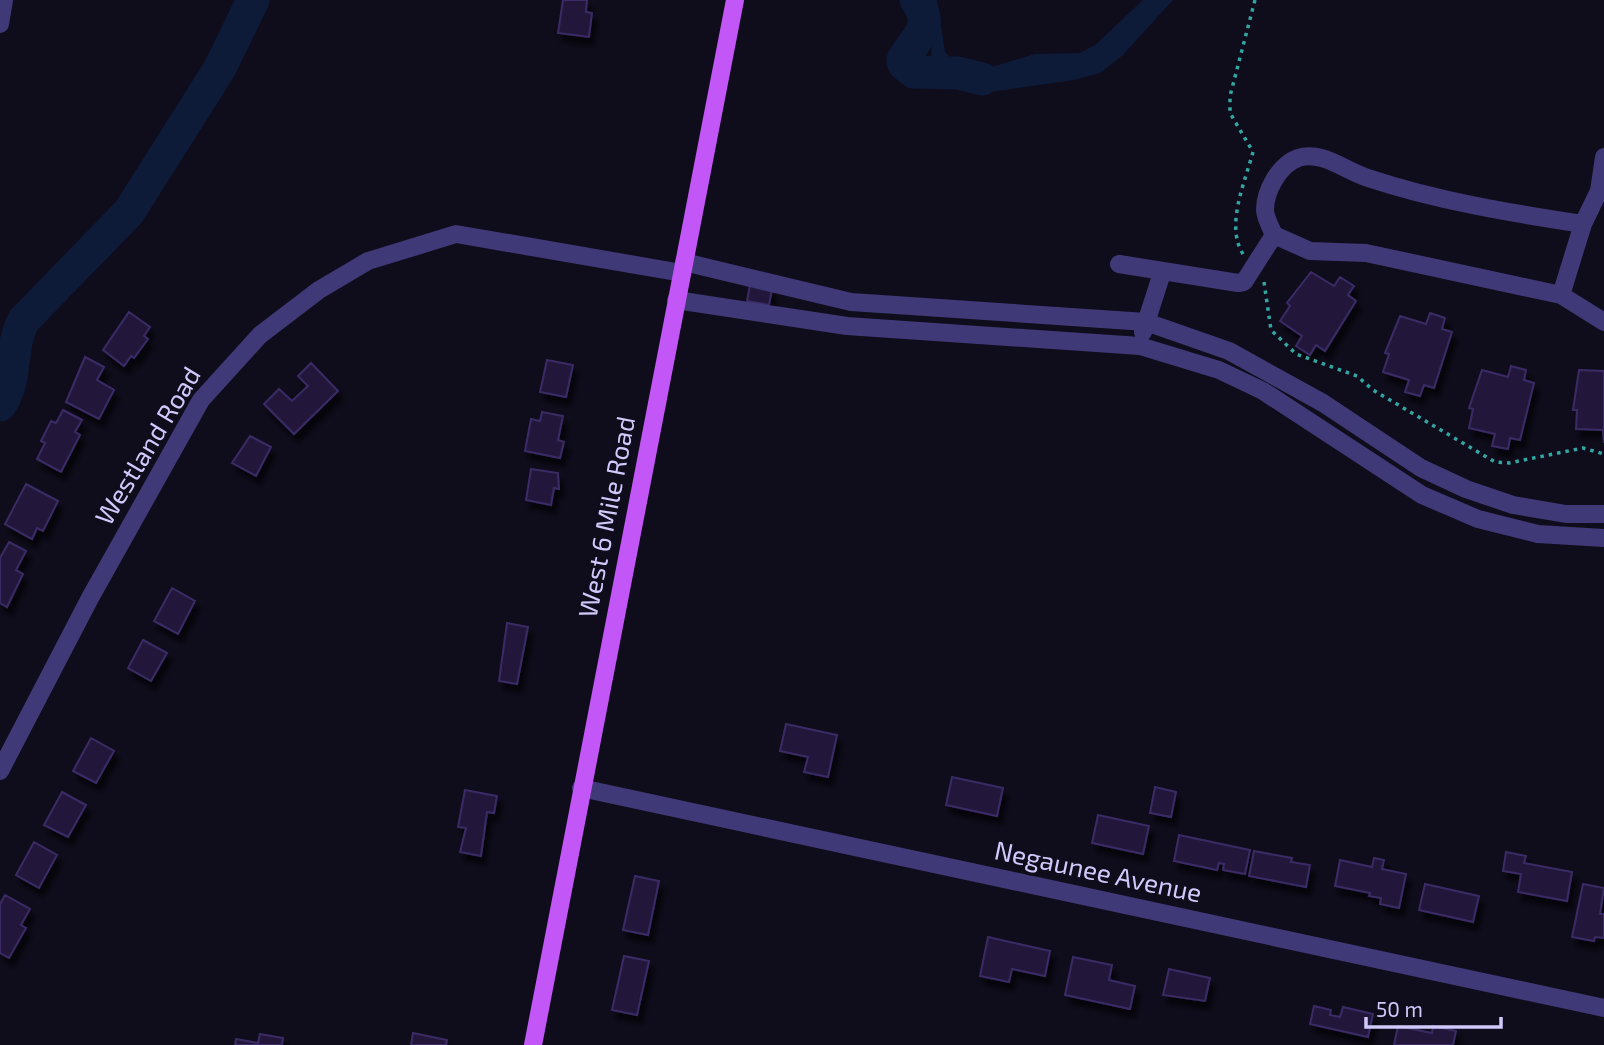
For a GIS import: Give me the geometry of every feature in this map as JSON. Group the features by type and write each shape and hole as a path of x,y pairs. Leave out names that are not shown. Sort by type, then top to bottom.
{"main road":[{"name":"West 6 Mile Road","path":"533,1045 735,0"}],"street":[{"path":"0,24 5,0"},
{"path":"1583,224 1519,215 1387,185 1346,172 1324,157 1297,158 1272,180 1264,211 1274,235 1310,251 1367,253 1561,295 1604,322"},
{"path":"1561,295 1583,224 1598,191 1604,157"},
{"name":"Westland Road","path":"0,771 96,587 201,400 260,335 320,290 369,261 456,234 683,268 851,302 1146,323 1229,351 1323,403 1422,468 1466,489 1513,505 1566,514 1604,514"},
{"path":"1119,264 1238,284 1244,282 1274,235"},
{"path":"1140,346 1161,273"},
{"path":"676,300 847,326 1140,346 1219,370 1263,391 1422,495 1478,519 1538,534 1604,538"},
{"path":"847,326 851,302"},
{"name":"Negaunee Avenue","path":"581,788 1604,1009"}],"path":[{"path":"1255,0 1230,96 1230,113 1252,152 1235,227 1236,243 1255,265 1265,285 1271,330 1296,354 1356,376 1373,390 1495,462 1509,463 1583,448 1604,454"}],"water":[{"path":"907,0 937,0 945,52 955,62 988,68 1035,54 1080,53 1095,45 1143,0 1173,0 1123,55 1100,73 1074,80 990,92 955,82 941,82 931,63 932,41"}],"building":[{"path":"563,0 587,0 586,12 592,13 589,37 558,33"},
{"path":"1311,272 1334,286 1340,277 1354,286 1348,295 1356,301 1325,351 1316,345 1310,355 1296,346 1302,336 1280,321 1290,306 1287,303"},
{"path":"750,285 772,289 769,305 747,301"},
{"path":"129,312 150,327 144,336 148,339 134,358 131,356 124,366 103,350"},
{"path":"1430,313 1445,318 1442,329 1452,332 1434,388 1424,385 1420,396 1405,392 1409,380 1383,372 1389,354 1385,353 1400,316 1426,324"},
{"path":"85,357 104,367 97,380 114,390 99,419 66,402"},
{"path":"547,360 573,365 566,397 540,392"},
{"path":"311,363 338,391 294,434 264,404 279,389 292,401 308,386 298,376"},
{"path":"1511,366 1526,370 1524,380 1534,383 1520,440 1510,438 1508,449 1492,446 1495,434 1469,428 1473,409 1469,408 1482,370 1508,377"},
{"path":"1579,370 1604,371 1604,443 1603,430 1576,429 1577,410 1573,410"},
{"path":"63,410 82,420 75,432 80,435 61,472 37,459 45,443 41,441 51,421 56,423"},
{"path":"542,412 563,416 558,440 564,442 560,458 525,451 531,419 540,421"},
{"path":"250,436 271,447 256,476 232,463"},
{"path":"531,469 558,473 559,489 554,488 551,505 526,500"},
{"path":"26,484 58,501 43,531 37,528 32,539 5,524"},
{"path":"9,542 26,551 16,570 23,574 7,607 0,603 0,558"},
{"path":"172,588 195,601 178,634 154,621"},
{"path":"507,623 528,627 517,684 499,681"},
{"path":"143,640 167,653 151,681 128,668"},
{"path":"786,724 837,735 828,777 804,772 808,757 780,751"},
{"path":"91,738 114,751 96,783 73,771"},
{"path":"952,777 1003,788 997,816 946,805"},
{"path":"1155,787 1176,792 1171,817 1150,813"},
{"path":"465,790 497,796 494,813 487,812 481,856 460,852 466,828 458,827"},
{"path":"62,792 86,805 68,837 44,825"},
{"path":"1098,815 1149,826 1143,854 1092,843"},
{"path":"1179,835 1250,850 1245,874 1223,870 1224,864 1219,863 1217,870 1174,861"},
{"path":"34,842 57,855 39,888 16,875"},
{"path":"1254,851 1292,858 1291,862 1310,865 1306,887 1249,876"},
{"path":"1506,852 1526,856 1524,863 1572,872 1567,901 1518,892 1521,874 1503,871"},
{"path":"1374,858 1384,860 1382,869 1406,874 1399,908 1380,904 1381,898 1369,896 1370,893 1335,886 1340,860 1372,867"},
{"path":"635,876 659,881 648,935 623,930"},
{"path":"1425,884 1479,896 1473,922 1419,910"},
{"path":"1583,884 1604,888 1600,914 1604,914 1604,938 1595,937 1594,941 1572,937"},
{"path":"5,895 30,909 21,925 26,928 9,958 0,953 0,904"},
{"path":"988,937 1050,951 1045,976 1012,969 1009,982 980,976"},
{"path":"624,956 649,961 637,1015 612,1010"},
{"path":"1073,957 1112,965 1109,980 1135,986 1130,1009 1065,995"},
{"path":"1169,969 1210,978 1205,1001 1163,995"},
{"path":"1314,1006 1331,1010 1330,1015 1340,1017 1343,1007 1373,1014 1368,1037 1310,1024"},
{"path":"1398,1026 1432,1033 1433,1026 1456,1031 1453,1045 1394,1045"},
{"path":"413,1033 447,1040 446,1045 411,1045"},
{"path":"260,1034 283,1038 282,1045 235,1045 236,1039 258,1043"}],"waterway":[{"path":"0,405 9,385 16,341 24,320 129,212 220,68 253,0"},
{"path":"916,0 922,10 924,25 903,60 904,64 914,72 958,73 982,79"}]}
